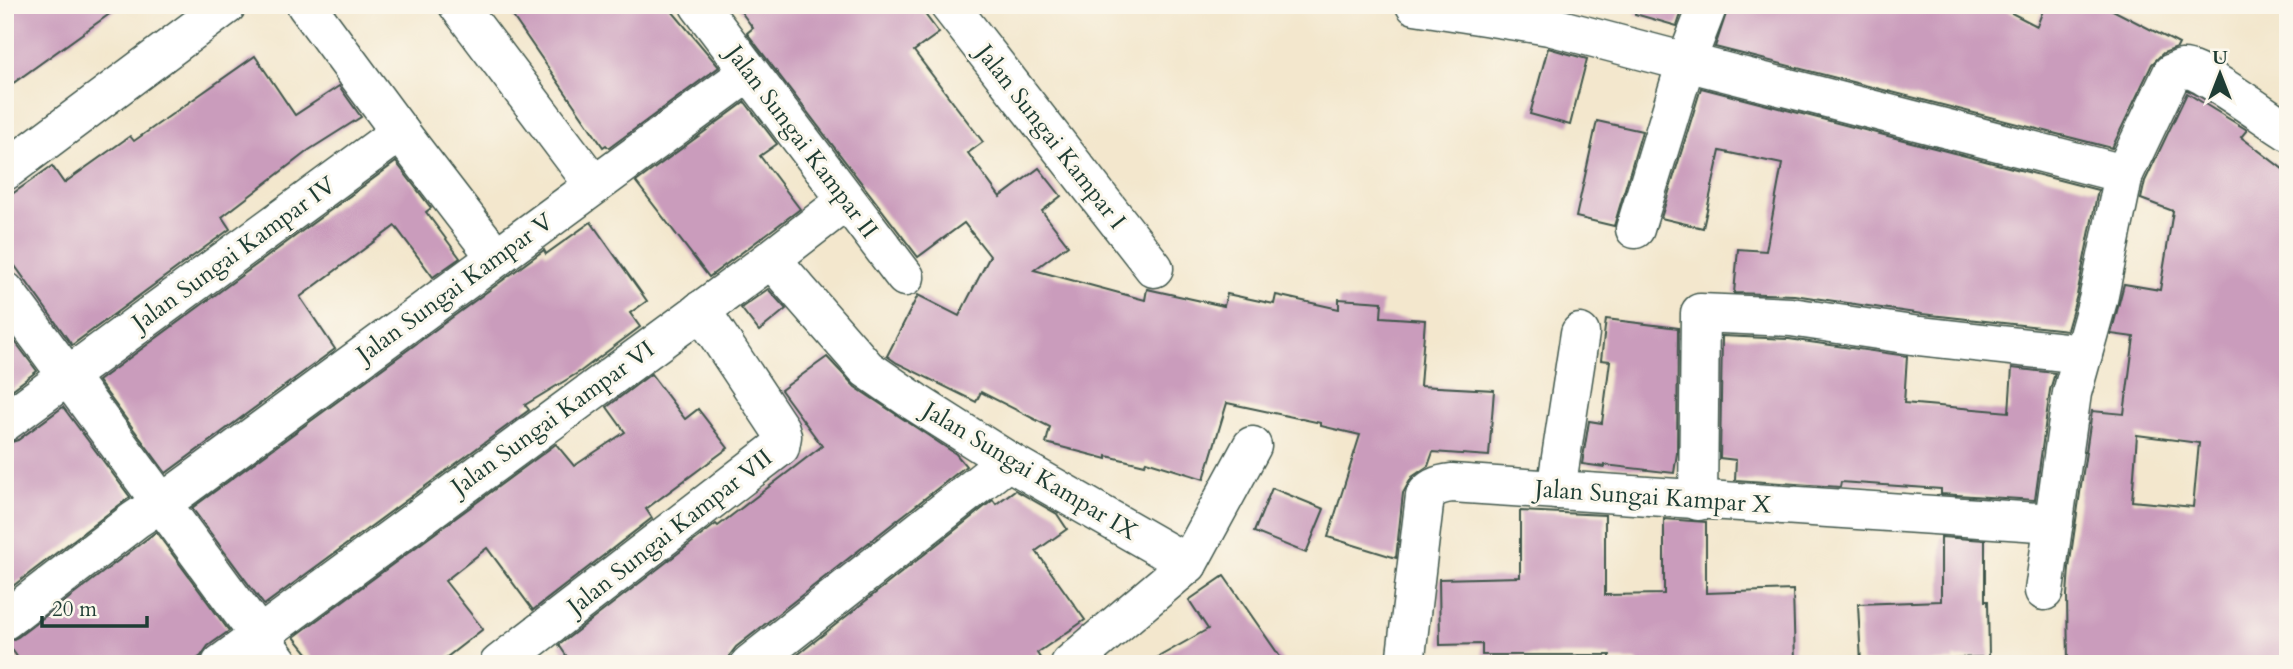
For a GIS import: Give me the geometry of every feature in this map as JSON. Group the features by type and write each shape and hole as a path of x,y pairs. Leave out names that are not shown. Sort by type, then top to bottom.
{"street":[{"path":"5,171 227,5"},
{"path":"306,5 496,257"},
{"path":"458,5 594,185"},
{"name":"Jalan Sungai Kampar II","path":"699,5 905,277"},
{"name":"Jalan Sungai Kampar I","path":"949,5 1154,268"},
{"path":"1415,5 1549,26 2124,174"},
{"path":"1635,229 1686,62 1708,5"},
{"path":"2044,591 2072,393 2098,300 2124,174 2172,73 2181,69 2190,70 2208,78 2288,131"},
{"name":"Jalan Sungai Kampar V","path":"5,620 160,502 179,491 749,72"},
{"name":"Jalan Sungai Kampar IV","path":"5,422 400,132"},
{"name":"Jalan Sungai Kampar VI","path":"221,664 270,649 701,310 846,201"},
{"name":"Jalan Sungai Kampar IX","path":"771,259 867,369 1008,461 1188,564"},
{"path":"5,291 270,649"},
{"name":"Jalan Sungai Kampar VII","path":"499,664 780,447 780,429 701,310"},
{"path":"1698,501 1700,313 1791,317 1919,336 2082,354"},
{"path":"1556,490 1580,333"},
{"path":"1070,664 1188,564 1252,446"},
{"path":"750,664 1008,461"},
{"name":"Jalan Sungai Kampar X","path":"1405,664 1426,496 1428,492 1443,484 2054,523"}],"building":[{"path":"21,5 122,5 5,89 5,17"},
{"path":"505,5 667,5 719,67 609,148 606,145 603,147"},
{"path":"736,5 918,5 939,33 914,51 983,142 968,153 1000,197 1039,168 1061,196 1042,211 1068,245 1034,270 1145,300 1147,289 1224,306 1227,294 1274,304 1276,295 1339,309 1339,299 1382,302 1381,317 1425,320 1420,386 1494,390 1489,456 1433,452 1428,466 1412,477 1403,493 1396,558 1328,537 1360,435 1321,426 1321,423 1227,403 1204,479 1146,461 1145,465 1107,456 1107,459 1046,443 1050,427 981,392 976,402 897,363 887,356 918,295 959,316 990,256 964,223 918,257 747,33 753,28"},
{"path":"1636,5 1684,5 1677,26 1635,14"},
{"path":"1729,5 1996,5 2037,26 2045,5 2103,5 2179,44 2177,48 2163,53 2152,64 2112,148 1715,47"},
{"path":"1548,48 1587,59 1570,125 1530,114"},
{"path":"255,56 295,115 339,86 361,117 309,150 222,217 230,229 72,345 5,252 5,199 52,166 64,183 130,136 134,141"},
{"path":"1701,88 2098,190 2077,295 2067,330 1922,314 1794,295 1734,293 1738,249 1766,251 1782,164 1720,151 1703,228 1661,218"},
{"path":"2187,93 2247,130 2241,137 2288,173 2288,664 2068,664 2069,568 2092,411 2124,414 2134,337 2111,334 2124,284 2160,290 2173,211 2141,199 2145,181","holes":["2137,435 2199,443 2193,507 2132,501"]},
{"path":"745,102 777,144 760,156 800,209 709,277 636,182"},
{"path":"1597,121 1642,131 1614,226 1576,217"},
{"path":"396,162 431,208 426,212 460,258 433,277 395,226 300,297 335,349 166,473 98,381"},
{"path":"591,222 647,301 630,313 640,327 581,371 525,405 529,410 264,605 192,508 544,250 546,254"},
{"path":"768,289 786,309 759,331 741,308"},
{"path":"1606,319 1678,328 1677,453 1674,473 1582,464 1589,421 1602,423 1610,361 1601,360"},
{"path":"5,328 37,371 5,395"},
{"path":"1722,336 1789,339 1907,356 1904,403 2009,412 2012,368 2055,373 2050,390 2035,500 1941,494 1941,489 1841,482 1840,487 1735,480 1736,460 1720,458"},
{"path":"827,357 855,387 956,454 966,466 736,647 730,655 729,664 572,664 559,645 822,446 781,390"},
{"path":"651,374 685,419 698,409 728,448 646,509 652,518 533,610 487,548 445,581 483,629 438,664 316,664 294,637 556,444 574,466 625,432 607,407"},
{"path":"63,407 130,497 5,592 5,444 18,440"},
{"path":"1272,488 1324,509 1306,553 1254,532"},
{"path":"1015,490 1057,514 1067,529 1036,551 1085,620 1037,653 1044,664 786,664 993,500 996,504"},
{"path":"1520,511 1605,515 1605,595 1664,594 1664,519 1706,522 1706,593 1793,590 1795,662 1638,664 1638,660 1610,660 1610,655 1482,655 1482,644 1440,645 1439,579 1520,577"},
{"path":"156,532 229,631 208,646 201,656 190,664 22,664 7,642 18,637"},
{"path":"1941,537 1985,540 1989,657 1953,658 1953,661 1861,663 1858,604 1941,601"},
{"path":"1224,576 1285,664 1146,664 1208,629 1189,600"}]}
